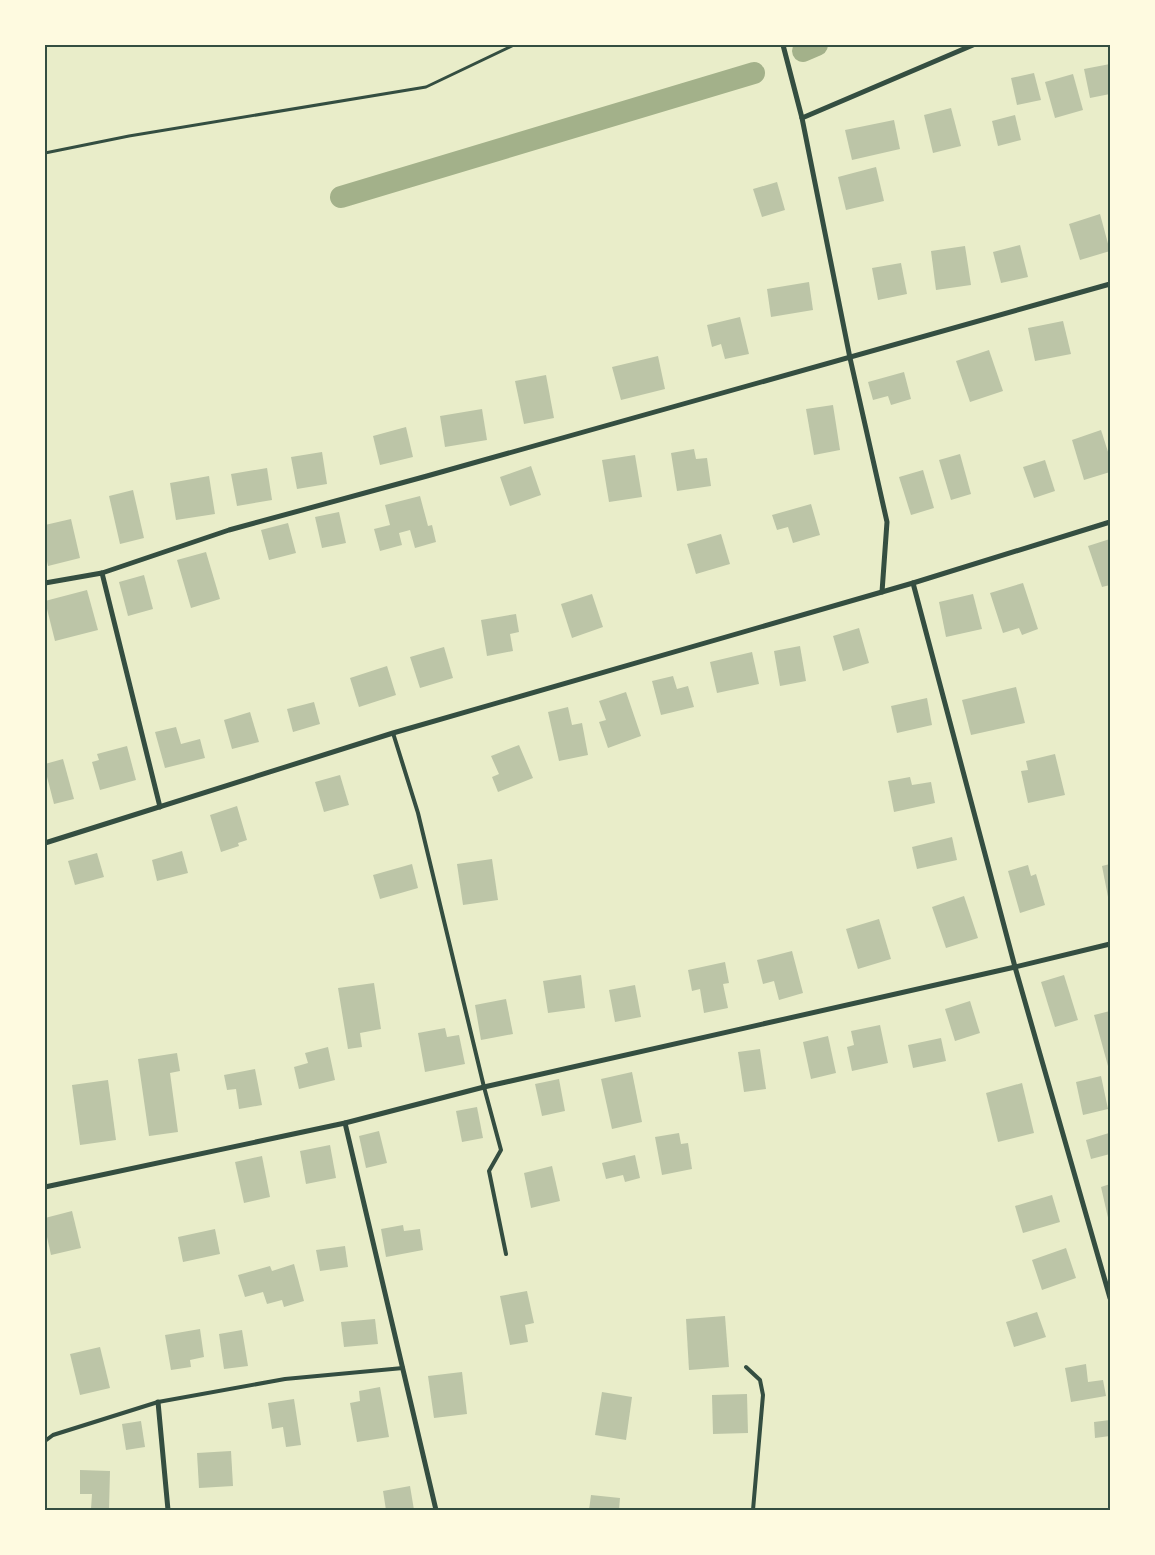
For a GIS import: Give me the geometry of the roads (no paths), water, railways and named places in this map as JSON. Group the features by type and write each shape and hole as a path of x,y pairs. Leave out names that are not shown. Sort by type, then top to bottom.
{"street":[{"path":"783,45 802,118 850,358 887,522 882,592"},
{"path":"802,118 973,45"},
{"path":"45,583 102,573 229,530 1110,284"},
{"path":"45,843 393,733 913,583 1110,522"},
{"path":"102,573 160,807"},
{"path":"913,583 1014,967 1110,1298"},
{"path":"45,1187 346,1123 484,1086 1110,944"},
{"path":"346,1123 436,1510"},
{"path":"158,1402 168,1510"}],"lane":[{"path":"393,733 418,813 501,1150 489,1170 506,1254"},
{"path":"746,1367 760,1380 763,1395 753,1510"},
{"path":"45,1441 53,1435 158,1402 285,1379 403,1368"}],"waterway":[{"path":"803,51 817,45"},
{"path":"341,197 754,73"}]}
